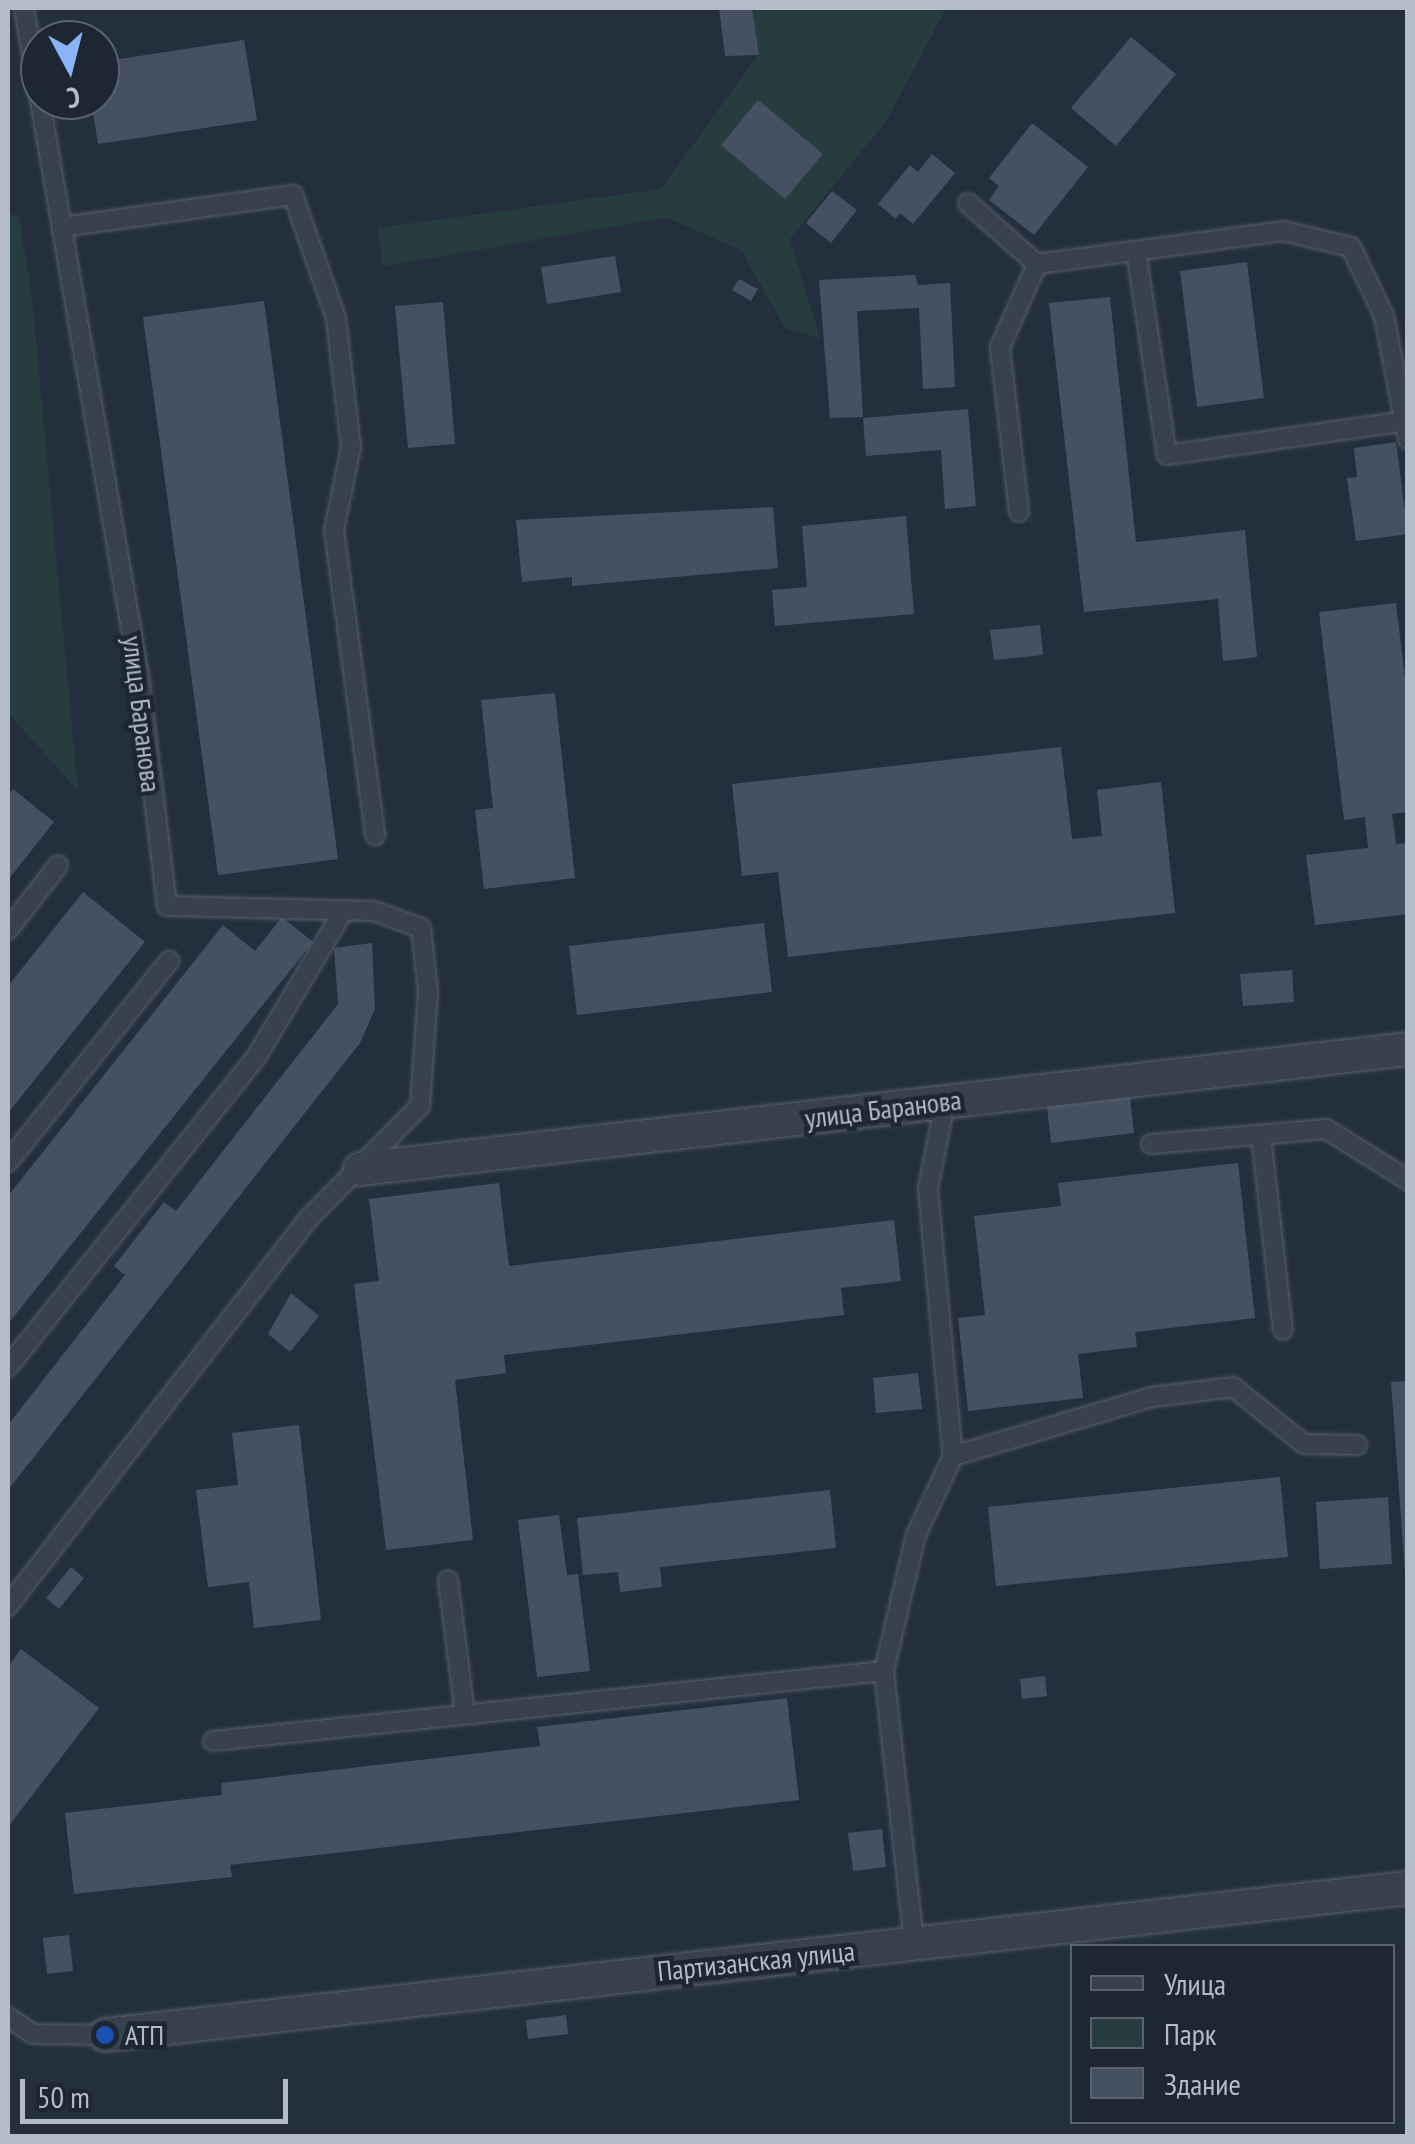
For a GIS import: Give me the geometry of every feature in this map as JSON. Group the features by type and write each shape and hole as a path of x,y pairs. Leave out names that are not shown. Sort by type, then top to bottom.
{"street":[{"name":"улица Баранова","path":"360,1169 1408,1048"},
{"name":"Партизанская улица","path":"105,2035 1408,1888"}],"lane":[{"name":"улица Баранова","path":"8,1606 309,1218 420,1106 428,992 421,928 344,910 167,906 139,675 24,8"},
{"path":"62,228 293,195 336,318 351,447 334,530 375,836"},
{"path":"968,203 1037,264 1136,251 1283,232 1350,247 1384,316 1403,430 1168,455 1136,251"},
{"path":"1018,512 1000,347 1037,264"},
{"path":"8,930 58,865"},
{"path":"8,1366 258,1056 344,910"},
{"path":"8,1162 169,960"},
{"path":"914,1943 884,1671 916,1535 953,1456 928,1188 945,1102"},
{"path":"1151,1144 1326,1130 1408,1180"},
{"path":"1262,1135 1283,1330"},
{"path":"953,1456 1152,1397 1233,1387 1304,1444 1357,1445"},
{"path":"448,1580 466,1714"},
{"path":"213,1741 884,1671"},
{"path":"8,2016 34,2034 105,2035"}],"green space":[{"path":"752,8 946,8 887,120 790,239 820,338 786,329 741,250 667,218 382,266 378,228 661,189 758,55"},
{"path":"8,213 19,217 32,296 78,791 8,713"}],"building":[{"path":"719,8 752,8 759,55 725,56"},
{"path":"1131,37 1176,74 1116,146 1071,108"},
{"path":"244,40 257,120 98,144 94,120 120,120 120,59"},
{"path":"758,100 823,154 785,199 721,145"},
{"path":"1032,123 1088,167 1034,235 989,200 999,186 989,178"},
{"path":"932,154 955,173 913,224 900,213 896,219 878,204 910,165 918,172"},
{"path":"832,191 857,210 831,243 806,223"},
{"path":"615,256 621,292 547,304 541,267"},
{"path":"1247,262 1264,398 1197,407 1180,271"},
{"path":"915,275 918,285 950,283 955,387 923,389 919,308 857,311 863,417 830,418 819,280"},
{"path":"739,279 758,289 751,301 732,290"},
{"path":"1110,297 1136,542 1245,530 1257,657 1223,661 1218,599 1084,612 1049,303"},
{"path":"264,301 338,859 218,875 143,317"},
{"path":"443,302 455,444 408,448 395,306"},
{"path":"968,409 976,506 945,509 941,450 866,456 863,418"},
{"path":"1396,442 1408,534 1356,541 1347,478 1357,477 1354,448"},
{"path":"773,507 778,568 572,586 572,577 522,582 516,520"},
{"path":"906,516 914,614 775,626 772,590 807,587 802,526"},
{"path":"1396,603 1408,703 1408,812 1392,814 1396,844 1408,843 1408,914 1315,925 1306,855 1368,848 1365,817 1344,820 1319,612"},
{"path":"1040,625 1043,655 994,660 990,630"},
{"path":"555,693 575,878 484,889 475,810 493,808 481,700"},
{"path":"1061,747 1072,839 1102,836 1097,790 1161,782 1175,913 788,957 778,872 742,876 732,784"},
{"path":"13,789 54,822 8,880 8,795"},
{"path":"83,892 145,942 8,1113 8,986"},
{"path":"282,917 313,942 8,1324 8,1196 223,925 255,951"},
{"path":"764,923 772,992 577,1015 569,946"},
{"path":"372,943 375,1009 360,1043 8,1490 8,1425 125,1275 114,1266 164,1202 176,1211 338,1004 334,948"},
{"path":"1292,970 1294,1002 1243,1006 1240,974"},
{"path":"1130,1097 1134,1133 1051,1143 1047,1107"},
{"path":"1238,1163 1255,1318 1135,1332 1137,1347 1078,1354 1083,1398 968,1411 958,1318 985,1315 974,1216 1061,1206 1058,1183"},
{"path":"499,1183 509,1266 894,1220 901,1281 841,1288 844,1315 504,1355 506,1373 455,1380 473,1540 386,1550 354,1284 379,1281 369,1199"},
{"path":"291,1293 319,1316 290,1352 268,1334"},
{"path":"918,1373 922,1409 876,1413 873,1378"},
{"path":"1408,1381 1408,1573 1405,1573 1391,1382"},
{"path":"299,1425 321,1620 254,1628 249,1582 208,1587 196,1490 238,1485 232,1433"},
{"path":"1280,1477 1288,1557 996,1586 988,1507"},
{"path":"830,1490 836,1548 660,1567 662,1587 620,1592 618,1572 583,1575 577,1518"},
{"path":"1388,1497 1392,1564 1320,1569 1316,1502"},
{"path":"559,1515 567,1575 578,1574 590,1671 537,1677 518,1520"},
{"path":"71,1567 84,1578 59,1609 46,1598"},
{"path":"21,1649 99,1708 8,1827 8,1667"},
{"path":"1045,1676 1047,1696 1022,1699 1020,1679"},
{"path":"787,1698 799,1800 230,1865 232,1877 74,1894 65,1813 222,1795 221,1783 540,1746 537,1727"},
{"path":"882,1829 886,1867 853,1871 848,1833"},
{"path":"69,1935 73,1971 47,1974 43,1938"},
{"path":"566,2015 568,2034 528,2039 526,2020"}],"place":[{"name":"АТП","path":"105,2035"}]}
